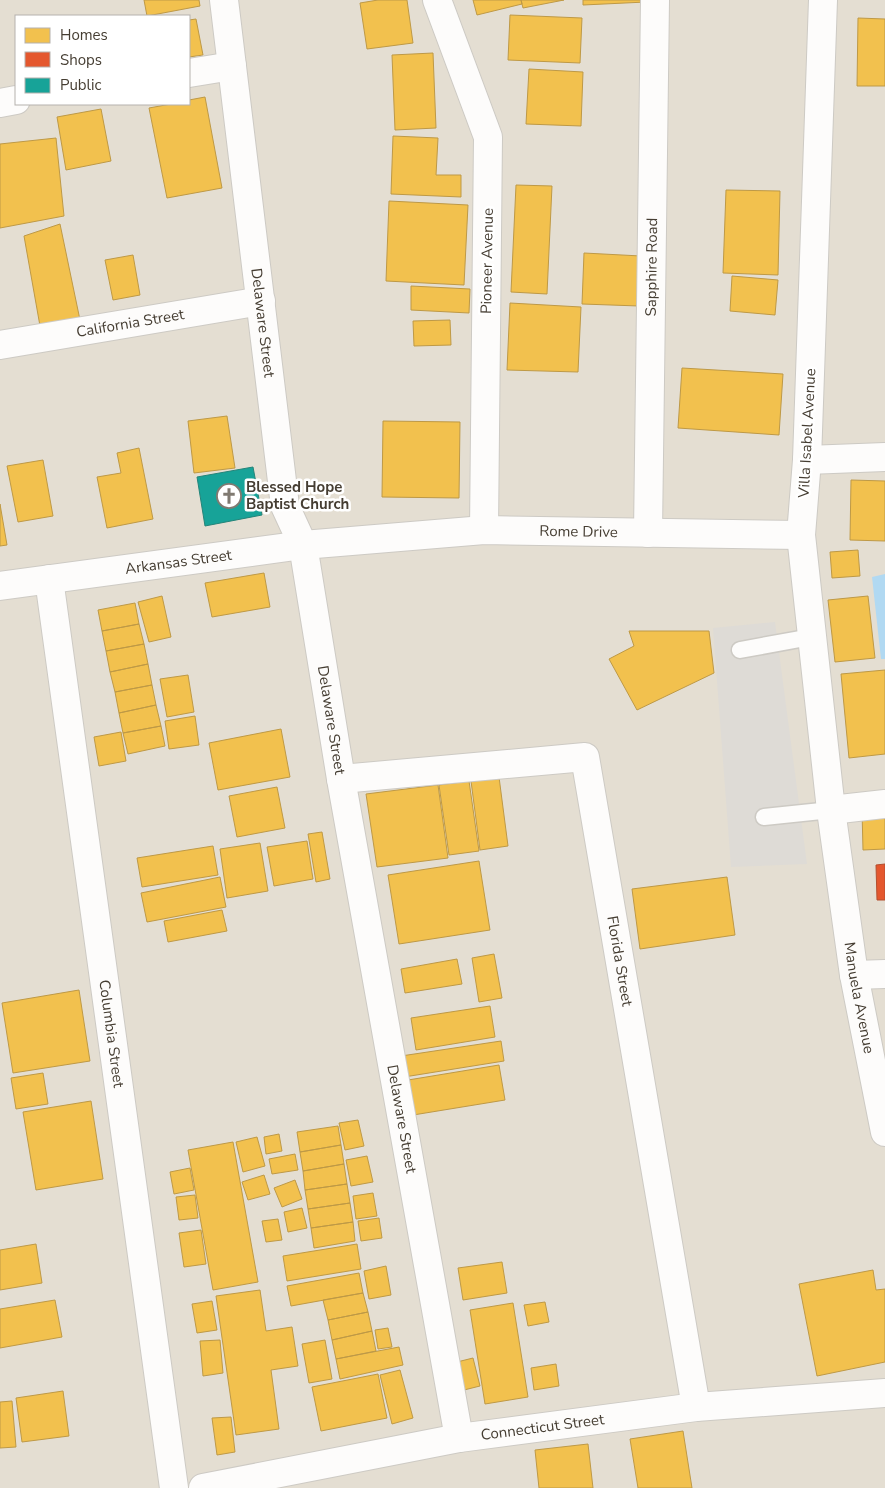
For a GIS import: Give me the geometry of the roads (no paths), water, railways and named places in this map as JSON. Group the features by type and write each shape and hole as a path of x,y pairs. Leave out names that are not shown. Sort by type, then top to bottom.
{"street":[{"name":"Delaware Street","path":"224,0 285,506 304,545 341,780 459,1438"},
{"name":"Pioneer Avenue","path":"437,0 488,137 484,530"},
{"name":"Sapphire Road","path":"648,533 655,0"},
{"name":"Villa Isabel Avenue","path":"823,0 807,460 801,535 838,863"},
{"path":"190,73 232,66"},
{"path":"0,103 15,100"},
{"name":"California Street","path":"0,345 261,301"},
{"path":"807,460 885,457"},
{"name":"Rome Drive","path":"358,541 484,530 801,535"},
{"name":"Arkansas Street","path":"0,586 304,545 358,541"},
{"name":"Columbia Street","path":"49,579 174,1488"},
{"name":"Florida Street","path":"341,780 585,757 696,1407"},
{"path":"831,810 885,804"},
{"name":"Manuela Avenue","path":"838,863 854,975 885,1132"},
{"path":"854,975 885,974"},
{"name":"Connecticut Street","path":"203,1488 459,1438 696,1407 885,1393"}],"lane":[{"path":"740,650 811,637"},
{"path":"764,817 831,810"}],"water":[{"path":"885,574 885,659 881,659 872,577"}],"place":[{"name":"Blessed Hope Baptist Church","path":"229,496"}]}
